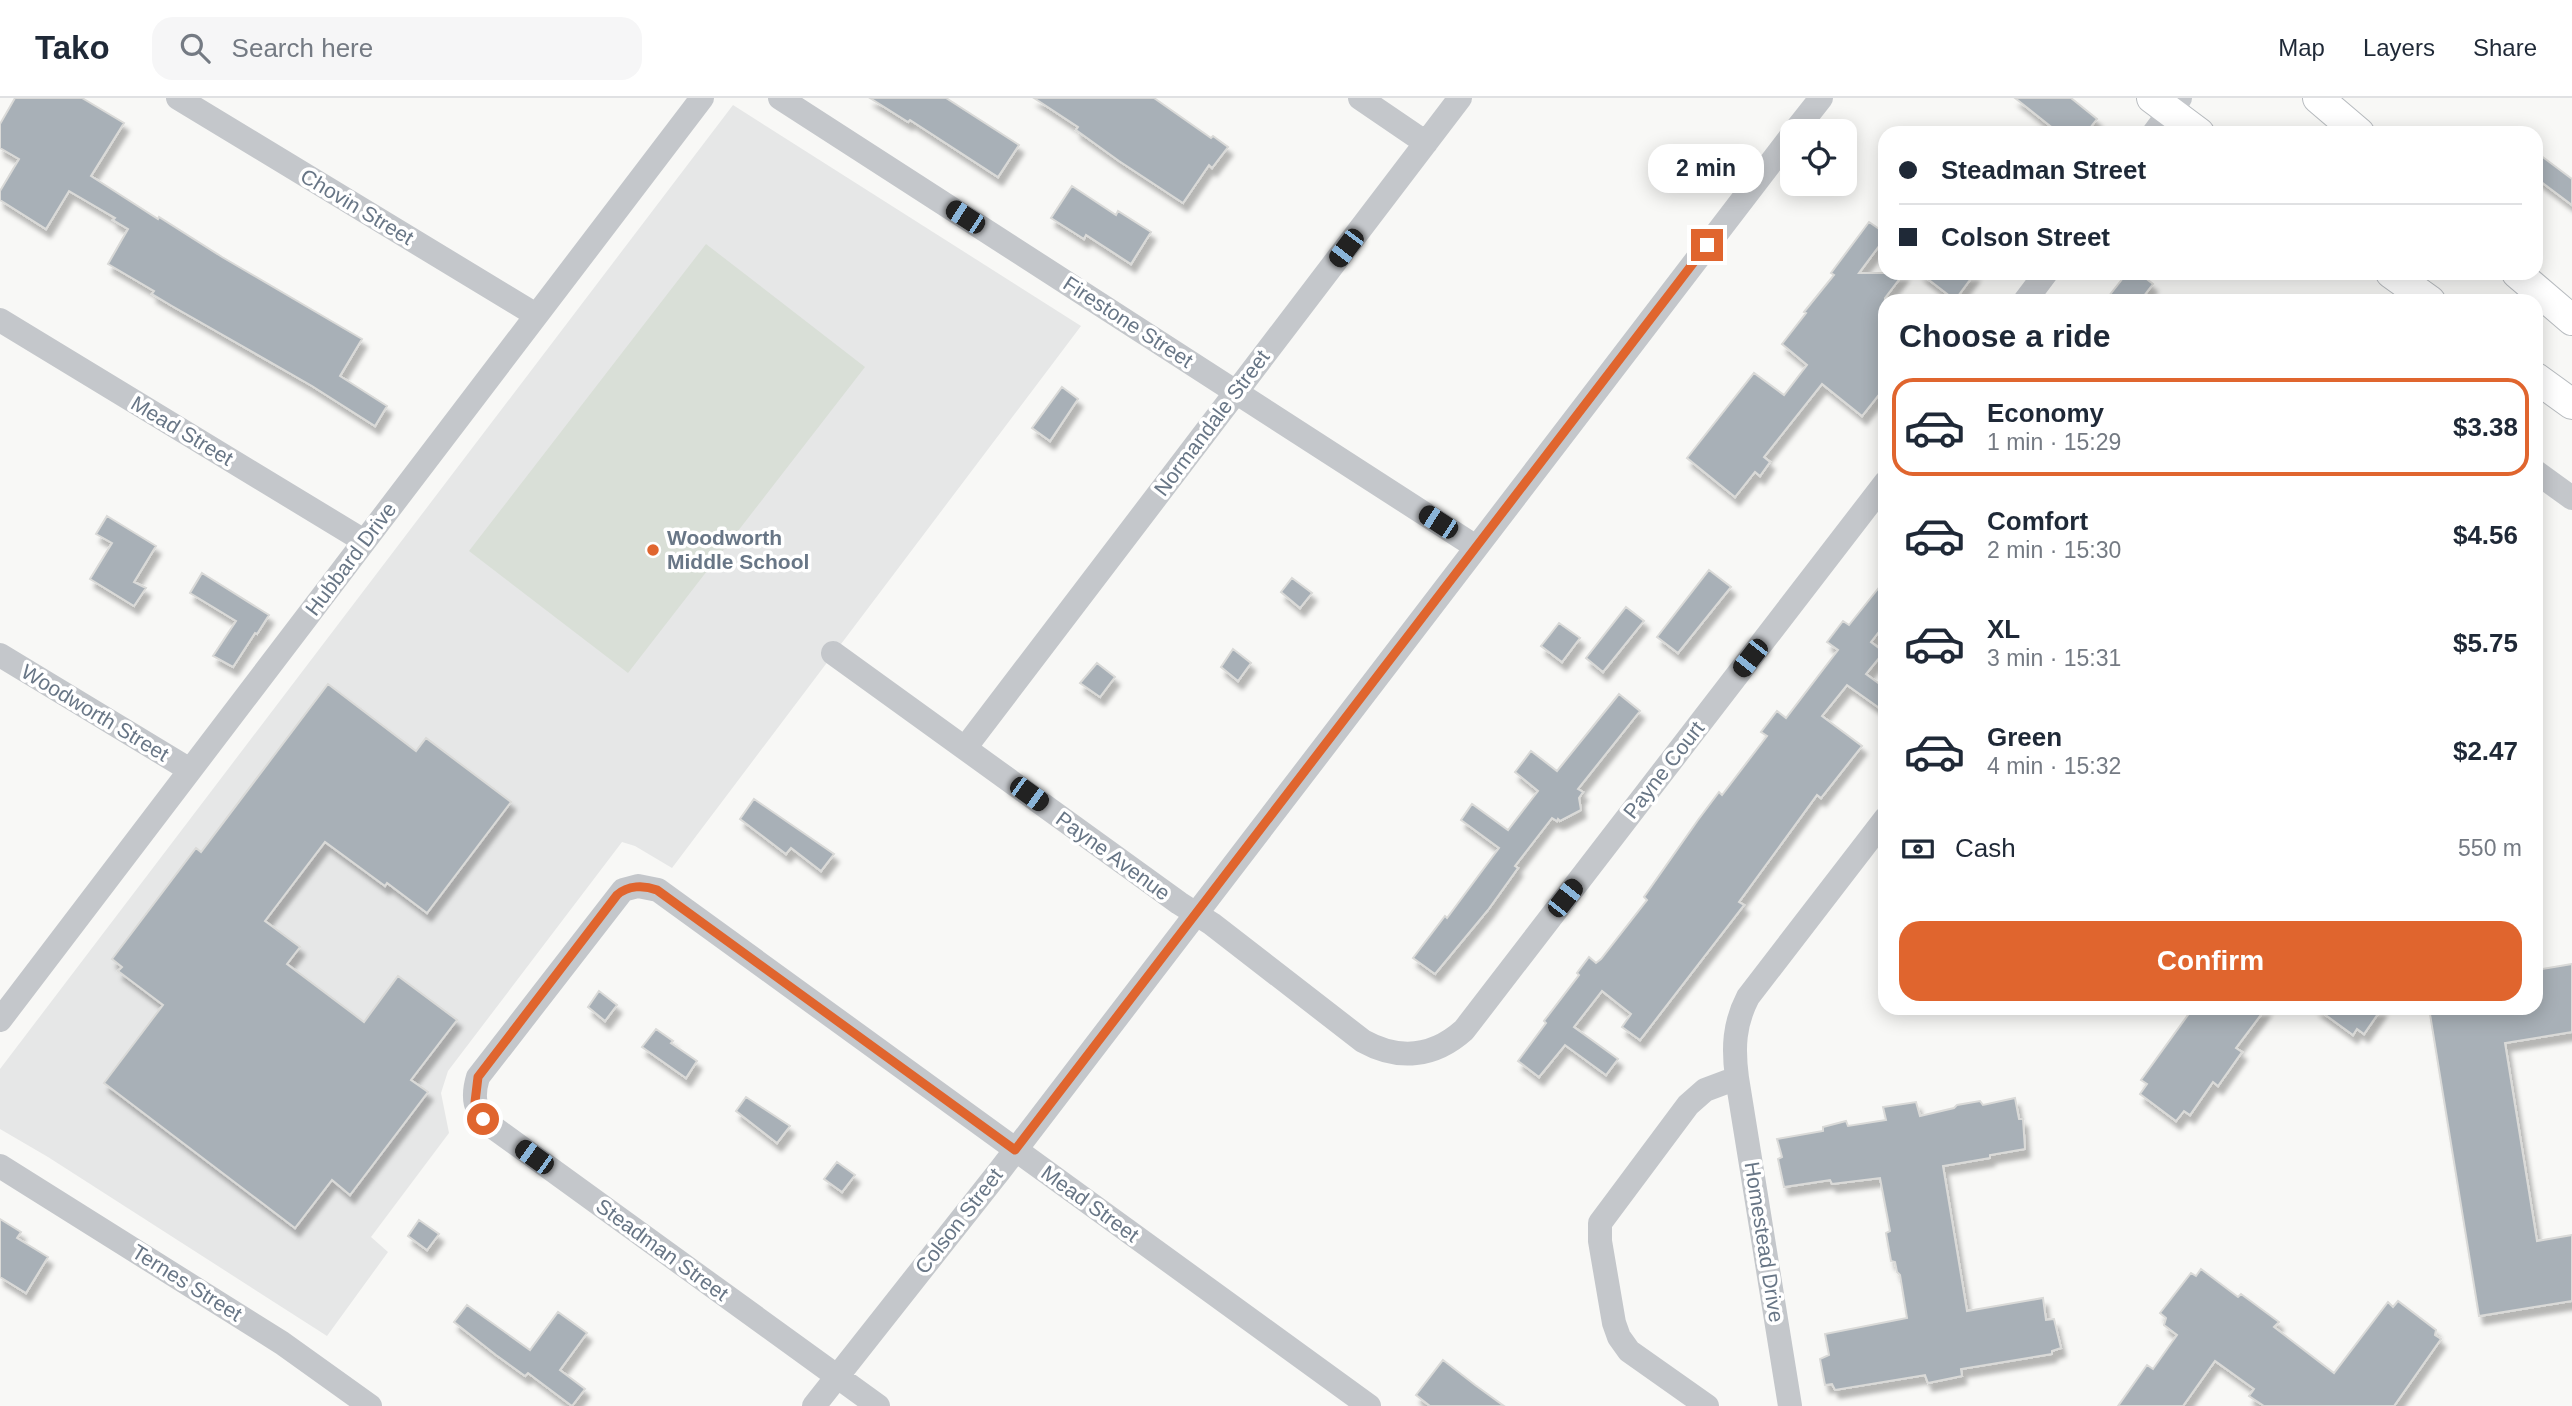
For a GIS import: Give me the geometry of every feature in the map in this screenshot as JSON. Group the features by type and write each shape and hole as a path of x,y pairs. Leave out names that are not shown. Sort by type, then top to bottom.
{"main road":[{"path":"2318,98 2351,126"},
{"path":"2164,110 2188,126"},
{"path":"2402,280 2420,294"},
{"path":"2525,280 2542,294"},
{"path":"2543,295 2572,320"},
{"path":"2543,383 2572,404"}],"street":[{"name":"Chovin Street","path":"178,98 536,315"},
{"name":"Hubbard Drive","path":"0,1020 702,98"},
{"name":"Firestone Street","path":"780,98 1476,547"},
{"path":"1360,98 1426,143"},
{"name":"Normandale Street","path":"965,748 1460,98"},
{"path":"1804,119 1821,98"},
{"name":"Colson Street","path":"814,1406 1015,1150 1780,151"},
{"name":"Mead Street","path":"0,320 364,541"},
{"path":"2543,477 2572,498"},
{"name":"Payne Court","path":"1436,1049 1465,1030 1878,492"},
{"name":"Payne Avenue","path":"833,653 1196,913 1376,1048 1407,1055 1436,1049"},
{"name":"Woodworth Street","path":"0,655 190,770"},
{"name":"Homestead Drive","path":"1790,1406 1737,1077 1735,1036 1740,1014 1748,998 1878,828"},
{"name":"Mead Street","path":"638,886 657,890 1369,1406"},
{"name":"Steadman Street","path":"638,886 623,890 617,895 478,1077 475,1102 480,1115 490,1125 878,1406"},
{"path":"1707,1406 1629,1350 1619,1337 1614,1323 1600,1241 1600,1223 1688,1105 1705,1090 1737,1077"},
{"name":"Ternes Street","path":"0,1166 282,1343 370,1406"}],"shaded area":[{"name":"Woodworth Middle School","path":"733,105 1081,326 672,868 635,846 622,842 448,1071 441,1093 449,1133 371,1237 388,1252 327,1336 0,1129 0,1069"},
{"path":"706,244 865,367 628,673 469,551"}],"building":[{"path":"15,98 82,98 124,123 91,176 158,219 159,217 362,339 340,376 387,406 375,426 312,386 152,294 154,291 108,264 128,229 113,220 115,218 69,191 46,229 0,200 0,191 19,159 0,148 0,124"},
{"path":"870,98 946,98 1019,145 998,177 910,120 908,122"},
{"path":"1034,98 1154,98 1228,147 1212,168 1209,165 1183,203 1119,161 1076,130 1078,127"},
{"path":"2015,98 2071,98 2097,119 2092,126 2050,126"},
{"path":"2543,157 2572,179 2572,205 2543,183"},
{"path":"1072,186 1116,215 1118,211 1151,232 1131,264 1086,235 1084,239 1051,218"},
{"path":"1869,222 1878,228 1878,247 1859,273 1878,273 1878,280 1899,280 1888,294 1878,294 1878,396 1862,416 1822,384 1764,457 1770,462 1760,476 1755,472 1735,497 1687,458 1754,373 1784,395 1807,365 1782,344 1834,275 1831,273"},
{"path":"1929,280 1970,280 1959,294 1947,294"},
{"path":"2122,280 2148,280 2153,284 2145,294 2110,294"},
{"path":"1062,387 1078,399 1050,441 1032,428"},
{"path":"107,516 156,546 134,582 146,588 134,606 90,579 112,543 96,534"},
{"path":"1709,570 1731,587 1678,653 1657,637"},
{"path":"202,573 269,615 233,667 213,656 236,621 190,593"},
{"path":"1292,578 1312,593 1300,608 1281,592"},
{"path":"1878,589 1878,633 1871,642 1878,647 1878,659 1866,674 1878,683 1878,707 1847,685 1822,716 1862,746 1821,798 1817,795 1739,902 1744,905 1640,1040 1622,1027 1631,1014 1602,991 1574,1027 1618,1059 1606,1075 1565,1045 1539,1077 1518,1061 1546,1023 1544,1021 1579,975 1577,973 1589,957 1596,963 1601,959 1647,900 1644,897 1698,820 1719,792 1722,795 1767,736 1761,732 1777,711 1786,718 1838,650 1827,642 1843,621 1849,625"},
{"path":"1626,607 1644,621 1603,672 1586,658"},
{"path":"1559,623 1580,638 1562,662 1541,646"},
{"path":"1233,649 1251,663 1238,681 1221,667"},
{"path":"1097,663 1115,677 1100,697 1080,683"},
{"path":"328,684 416,751 426,738 511,802 427,913 325,842 265,921 300,947 287,964 364,1022 398,976 457,1020 411,1080 428,1092 350,1195 332,1180 295,1228 104,1083 163,1005 118,971 122,967 112,959 196,848 201,852"},
{"path":"1619,694 1640,711 1578,789 1583,792 1579,798 1581,810 1560,821 1552,818 1515,866 1518,868 1488,910 1435,974 1413,958 1445,916 1447,918 1499,848 1461,820 1472,804 1508,830 1538,791 1515,772 1531,751 1557,771"},
{"path":"754,799 834,854 821,871 791,848 786,854 740,819"},
{"path":"2572,964 2572,1032 2505,1043 2537,1241 2572,1235 2572,1301 2479,1316 2430,1015 2543,1015 2543,969"},
{"path":"599,991 617,1005 605,1021 588,1007"},
{"path":"2188,1015 2261,1015 2236,1048 2242,1052 2218,1086 2213,1082 2190,1115 2184,1111 2176,1121 2140,1094 2147,1084 2141,1080"},
{"path":"2326,1015 2377,1015 2364,1034 2357,1029 2353,1035"},
{"path":"656,1029 697,1061 686,1078 642,1047"},
{"path":"746,1097 790,1126 777,1143 736,1111"},
{"path":"2015,1098 2019,1119 2023,1119 2025,1149 1943,1166 1967,1311 2043,1298 2046,1320 2054,1319 2061,1348 2052,1351 2052,1354 1961,1369 1962,1376 1928,1383 1925,1375 1835,1390 1832,1384 1825,1385 1820,1359 1829,1355 1825,1334 1907,1318 1900,1275 1895,1262 1891,1261 1886,1233 1890,1231 1880,1178 1832,1184 1830,1180 1784,1187 1778,1159 1782,1157 1777,1139 1823,1131 1823,1127 1846,1121 1848,1126 1886,1120 1883,1107 1916,1102 1920,1116 1957,1105 1980,1101 1983,1105"},
{"path":"837,1162 855,1175 842,1192 824,1179"},
{"path":"0,1219 21,1232 17,1238 48,1257 26,1293 0,1277"},
{"path":"419,1220 439,1234 427,1250 408,1236"},
{"path":"2201,1269 2238,1297 2241,1294 2279,1322 2274,1327 2334,1373 2388,1302 2393,1307 2398,1301 2436,1330 2435,1335 2441,1339 2394,1406 2264,1406 2249,1396 2254,1389 2215,1361 2183,1406 2118,1406 2147,1365 2153,1369 2177,1335 2164,1325 2166,1318 2160,1313 2191,1273 2196,1276"},
{"path":"467,1305 530,1350 558,1312 587,1333 560,1370 585,1389 572,1406 528,1373 525,1376 454,1322"},
{"path":"1443,1360 1504,1406 1430,1406 1416,1395"}],"place":[{"name":"Woodworth Middle School","path":"653,550"}],"route":[{"path":"483,1119 475,1102 478,1077 617,895 623,890 638,886 657,890 1015,1150 1707,245"}]}
